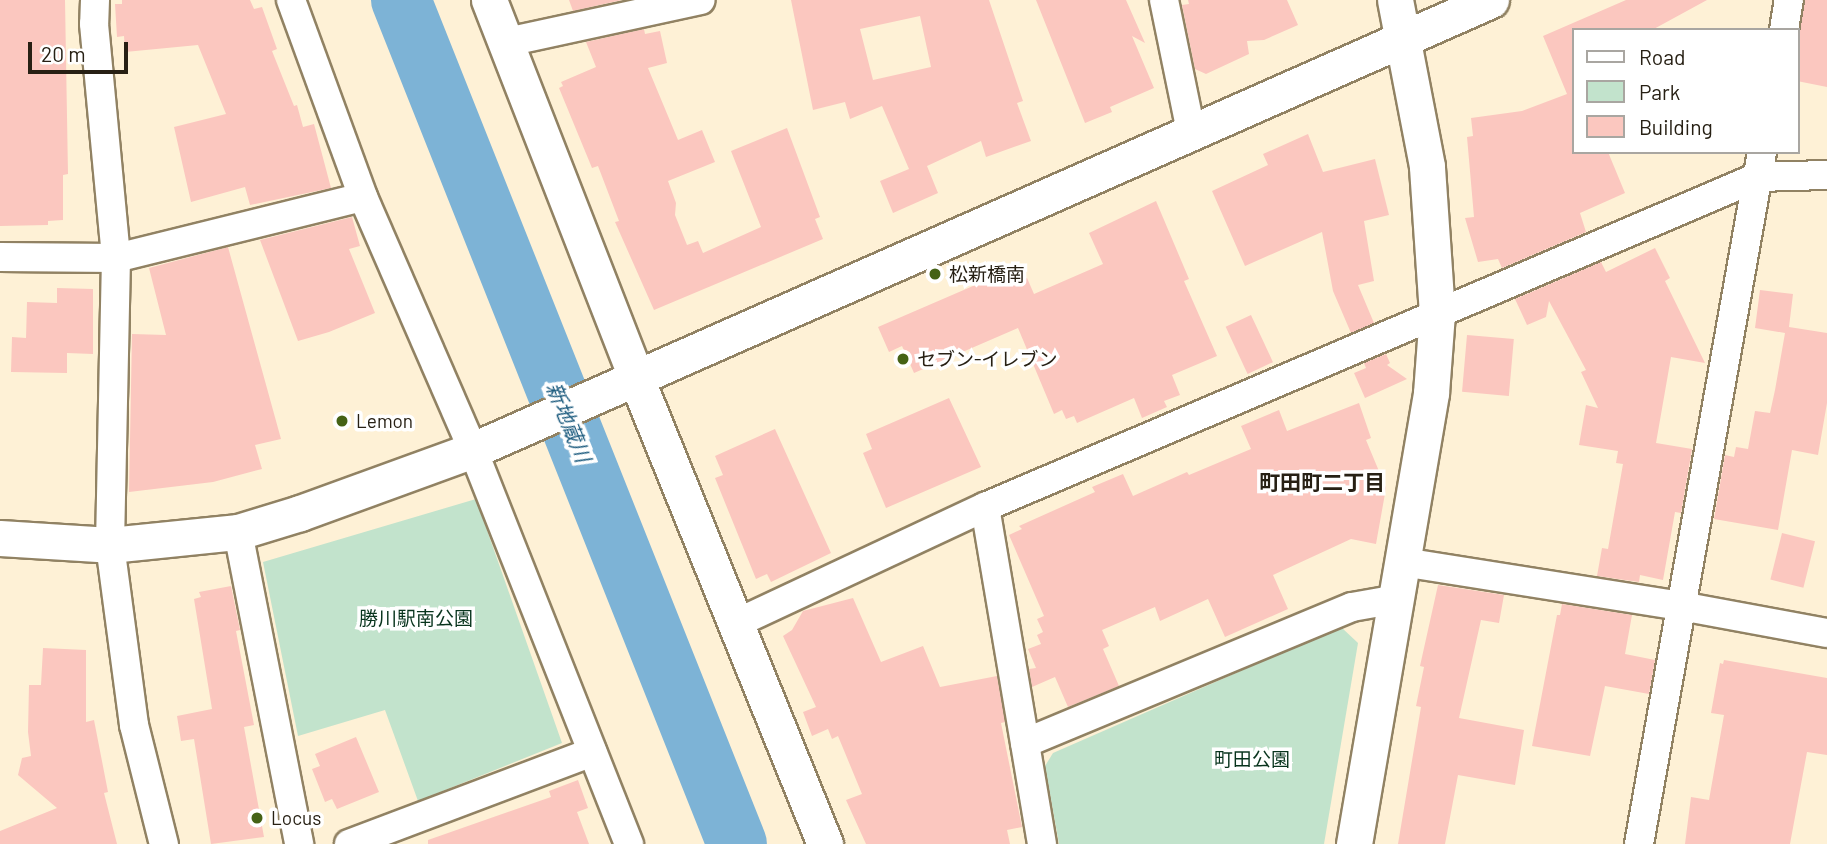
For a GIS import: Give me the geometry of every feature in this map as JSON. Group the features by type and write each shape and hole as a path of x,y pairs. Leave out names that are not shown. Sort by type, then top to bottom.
{"street":[{"path":"94,0 116,258 110,545 134,724 164,844"},
{"path":"291,0 363,197 475,449 629,844"},
{"path":"489,0 635,379 825,844"},
{"path":"507,42 701,0"},
{"path":"1164,0 1191,132"},
{"path":"1354,844 1431,393 1437,314 1427,166 1395,0"},
{"path":"0,538 110,545 238,531 300,513 475,449 1491,0"},
{"path":"1784,28 1790,0"},
{"path":"1639,844 1760,164"},
{"path":"735,624 985,508 1437,314 1760,164 1827,175"},
{"path":"0,257 116,258 363,197"},
{"path":"985,508 1042,844"},
{"path":"238,531 299,844"},
{"path":"1404,562 1681,606 1827,633"},
{"path":"1025,743 1352,607 1397,599"},
{"path":"349,844 387,837 592,752"}],"green space":[{"name":"勝川駅南公園","path":"476,499 562,743 418,801 385,710 298,736 263,562"},
{"name":"町田公園","path":"1341,627 1358,643 1324,844 1059,844 1045,766 1053,753"}],"building":[{"path":"0,0 65,0 68,174 63,175 63,220 48,221 48,225 0,226"},
{"path":"122,0 250,0 254,9 262,7 277,49 272,51 294,106 297,105 303,127 314,124 331,188 250,205 245,187 191,202 174,127 226,114 198,45 125,52 124,36 117,37 115,4 122,4"},
{"path":"569,0 622,0 573,11"},
{"path":"791,0 989,0 1023,101 1017,103 1031,141 986,157 981,141 927,166 938,193 893,213 880,181 909,169 882,106 850,119 845,102 813,110","holes":["920,16 931,67 873,80 860,29"]},
{"path":"1036,0 1126,0 1145,43 1132,36 1154,88 1110,107 1112,112 1085,123"},
{"path":"1188,0 1287,0 1298,25 1264,40 1247,41 1249,54 1206,74 1195,69 1182,5 1189,4"},
{"path":"1626,0 1707,0 1656,28 1572,28 1572,154 1609,154 1625,193 1580,213 1586,232 1502,268 1498,259 1478,262 1465,218 1474,217 1467,137 1473,136 1471,118 1522,111 1567,94 1543,36"},
{"path":"1805,0 1827,0 1827,87 1799,81 1799,35"},
{"path":"644,29 645,34 660,31 667,63 648,68 678,140 702,130 715,162 668,181 676,203 675,215 687,245 698,241 703,253 761,227 731,151 787,128 820,217 815,219 823,239 654,310 615,222 619,221 598,166 592,168 559,88 563,86 561,82 596,67 586,42"},
{"path":"1308,134 1323,172 1375,159 1389,215 1364,221 1374,281 1358,285 1374,323 1351,333 1333,291 1322,232 1245,266 1212,191 1268,165 1263,154"},
{"path":"1156,201 1189,279 1184,281 1217,356 1172,375 1180,395 1164,401 1167,407 1142,418 1134,398 1077,423 1074,416 1066,419 1062,410 1054,414 1018,328 914,373 902,346 889,352 878,327 1017,267 1022,281 1027,278 1034,294 1103,264 1089,233"},
{"path":"352,217 360,246 349,249 375,313 329,332 298,341 260,240"},
{"path":"228,247 281,439 255,445 262,469 213,482 129,492 132,334 166,335 149,268"},
{"path":"1655,248 1670,278 1665,281 1705,363 1671,357 1656,443 1692,449 1681,513 1675,512 1663,580 1640,575 1639,582 1597,576 1602,548 1608,549 1623,464 1616,463 1618,451 1579,445 1586,405 1598,408 1581,372 1586,370 1549,301 1546,317 1527,325 1515,299 1601,262 1606,272"},
{"path":"57,288 93,289 93,354 67,353 67,373 11,372 12,337 26,338 27,302 57,303"},
{"path":"1760,290 1793,294 1789,327 1827,333 1827,403 1818,455 1792,450 1778,530 1714,519 1725,455 1734,457 1736,447 1748,449 1755,411 1770,413 1775,390 1785,333 1755,328"},
{"path":"1251,315 1273,362 1248,374 1226,327"},
{"path":"1467,335 1514,339 1509,396 1462,392"},
{"path":"1386,354 1390,363 1387,365 1407,379 1365,398 1354,373 1366,368 1364,363"},
{"path":"949,398 981,467 886,508 863,453 872,449 866,434"},
{"path":"1359,403 1371,438 1366,440 1386,488 1376,544 1351,539 1273,575 1288,609 1225,637 1208,599 1160,621 1155,607 1102,630 1109,646 1103,649 1119,686 1068,707 1055,677 1032,687 1029,669 1036,668 1028,649 1041,644 1037,635 1043,632 1037,619 1044,616 1009,535 1022,529 1019,526 1095,492 1092,487 1123,474 1133,496 1187,472 1189,475 1251,449 1241,426 1279,410 1287,431"},
{"path":"775,429 831,553 771,582 767,574 756,579 715,478 723,475 715,456"},
{"path":"1782,533 1815,541 1803,588 1770,580"},
{"path":"1438,585 1504,595 1499,623 1481,620 1459,718 1524,730 1515,785 1458,775 1445,844 1398,844 1421,707 1416,706 1424,667 1420,666"},
{"path":"231,586 240,630 236,631 254,725 244,727 264,837 211,844 194,739 181,741 177,716 212,709 194,599 201,597 199,592"},
{"path":"853,598 881,662 923,646 940,687 997,676 1005,722 1001,723 1022,827 1007,830 1010,844 866,844 846,800 862,794 838,736 832,739 828,729 812,736 803,712 816,707 783,636 792,630 803,611"},
{"path":"1562,604 1632,615 1625,654 1655,660 1649,694 1605,686 1590,756 1532,746 1557,615 1560,615"},
{"path":"43,648 86,650 86,722 94,720 108,792 104,793 117,844 0,844 0,831 57,808 18,775 22,758 31,756 28,732 29,685 41,685"},
{"path":"1724,660 1827,678 1827,755 1807,752 1790,844 1685,844 1691,797 1709,800 1724,715 1711,713 1720,663 1723,664"},
{"path":"356,737 379,792 337,809 332,799 325,802 312,769 320,766 315,754"},
{"path":"578,780 588,808 577,812 589,844 428,844 428,840 551,797 549,791"}],"waterway":[{"name":"新地蔵川","path":"401,0 737,844"}],"place":[{"name":"松新橋南","path":"935,274"},
{"name":"セブン-イレブン","path":"903,359"},
{"name":"Lemon","path":"342,421"},
{"name":"Locus","path":"257,818"}],"district":[{"name":"町田町二丁目","path":"1322,482"}]}
